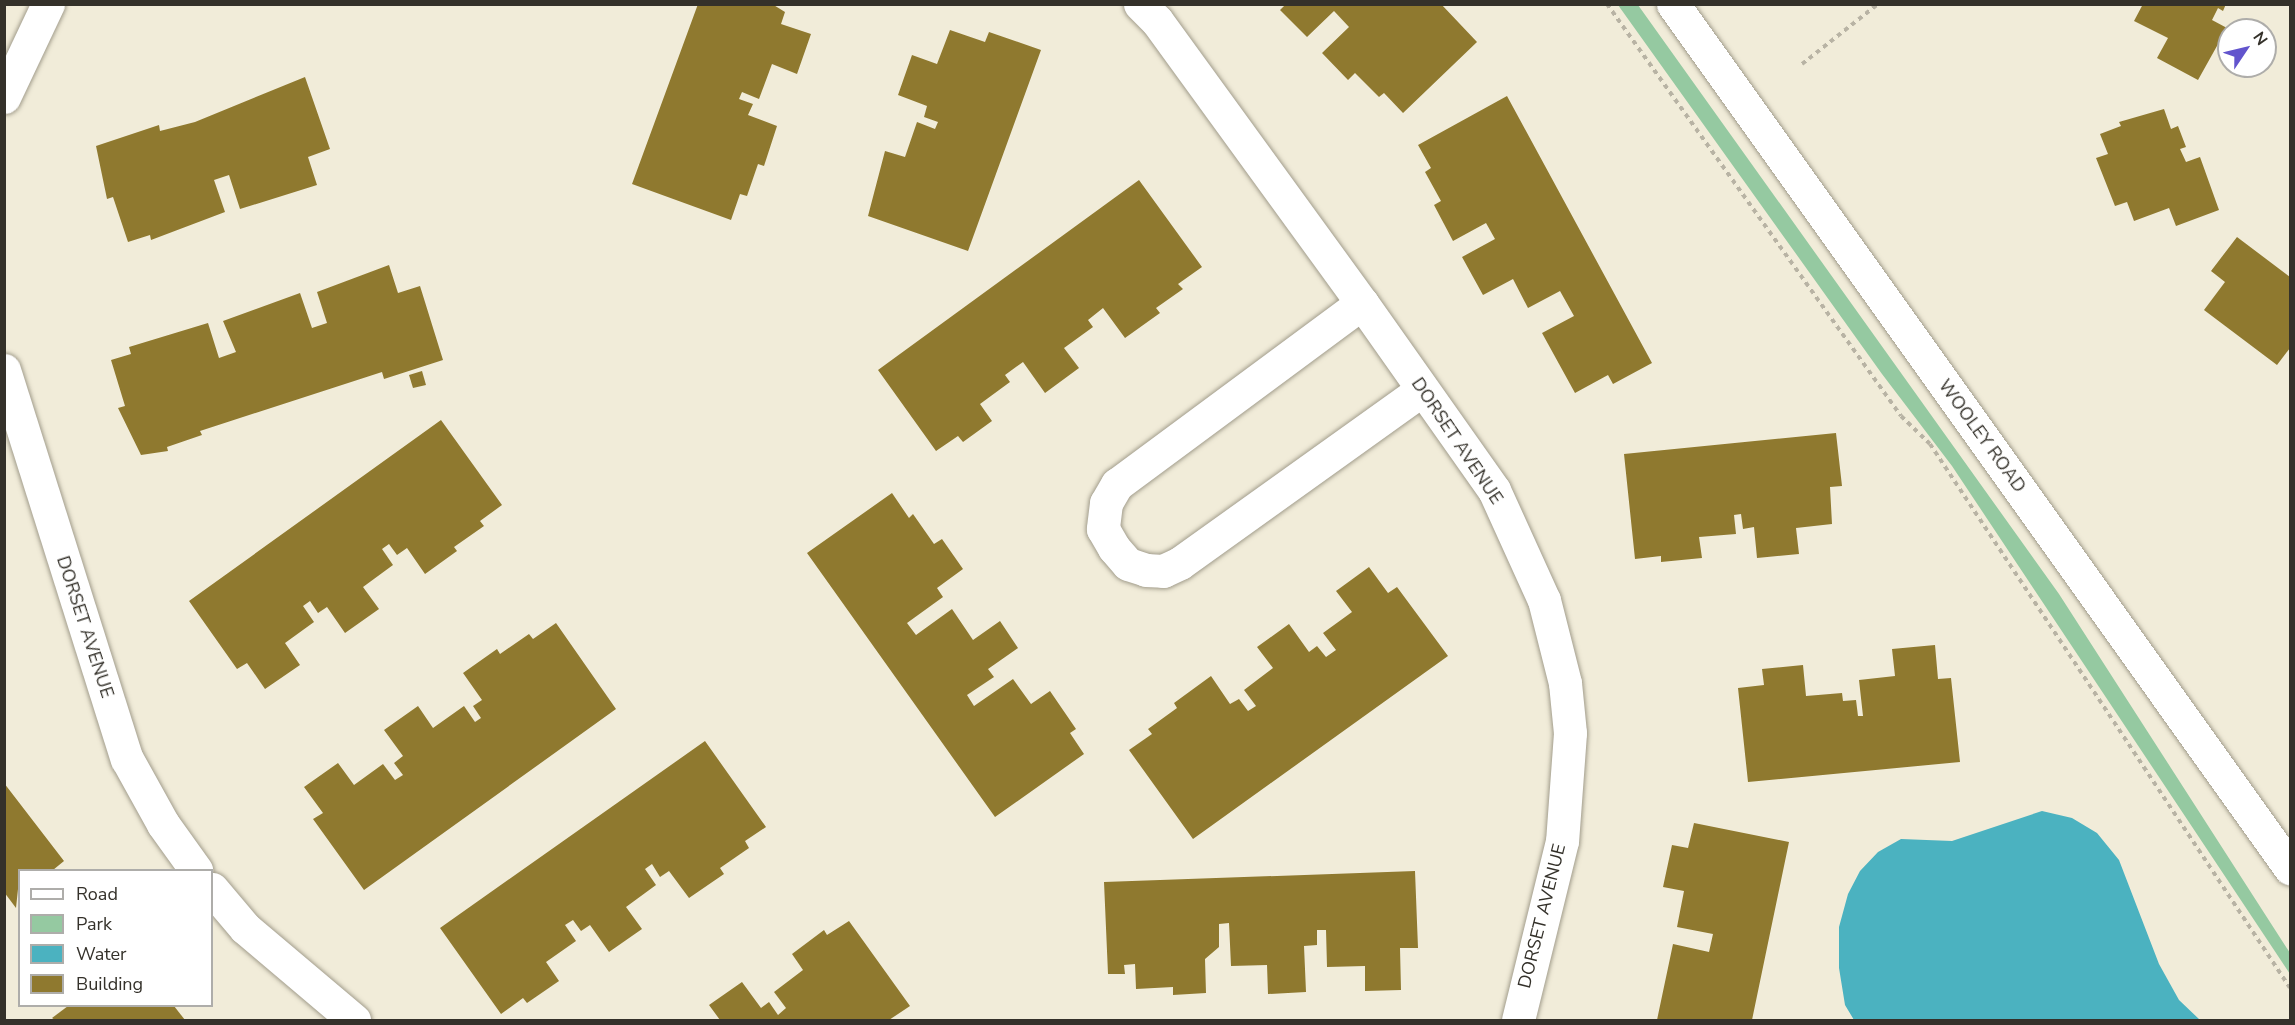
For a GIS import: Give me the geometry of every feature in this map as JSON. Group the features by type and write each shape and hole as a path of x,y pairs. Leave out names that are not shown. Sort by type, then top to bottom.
{"street":[{"path":"4,97 48,4"},
{"name":"DORSET AVENUE","path":"1140,4 1157,21 1362,303 1494,490 1523,549 1544,600 1565,683 1569,733 1562,841 1518,1020"},
{"name":"WOOLEY ROAD","path":"1673,4 2290,868"},
{"path":"1362,303 1117,484 1106,502 1103,529 1114,548 1128,564 1146,570 1163,571 1180,563 1422,390"},
{"name":"DORSET AVENUE","path":"4,370 127,759 157,815 195,869"},
{"path":"213,890 245,928 354,1020"}],"path":[{"path":"1607,4 1901,416 1930,444 2290,988"},
{"path":"1802,64 1878,4"}],"green space":[{"path":"1618,5 1638,5 2059,594 2290,953 2290,974 1952,466 1882,374"}],"water":[{"path":"2042,811 2072,818 2097,833 2119,860 2159,964 2179,1000 2200,1020 1854,1020 1845,1005 1839,968 1839,927 1848,894 1860,871 1878,852 1901,839 1952,841"}],"building":[{"path":"698,4 772,4 785,12 781,24 811,34 797,74 772,64 759,99 742,92 739,99 753,104 748,115 777,126 764,166 758,164 747,196 740,194 731,220 632,184"},
{"path":"1286,4 1441,4 1477,42 1403,113 1384,93 1379,97 1355,73 1348,80 1322,53 1349,27 1334,11 1307,37 1280,10"},
{"path":"2143,4 2226,4 2223,11 2218,8 2212,20 2217,23 2217,46 2198,80 2157,58 2168,38 2134,21"},
{"path":"950,30 985,42 989,32 1041,50 968,251 868,216 885,151 905,157 917,122 935,129 938,122 924,117 927,106 898,95 912,55 937,64"},
{"path":"305,77 330,149 308,157 317,185 240,209 229,175 214,180 225,212 151,240 150,235 128,242 113,197 107,199 96,146 159,125 160,131 195,122"},
{"path":"1507,96 1652,363 1613,384 1608,375 1575,393 1542,333 1574,316 1560,291 1528,308 1513,279 1483,295 1462,257 1495,239 1486,223 1453,241 1434,205 1441,201 1425,172 1431,168 1418,145"},
{"path":"2164,109 2171,129 2178,126 2186,147 2180,149 2186,162 2200,157 2219,210 2176,226 2169,208 2134,221 2127,202 2115,206 2096,158 2108,154 2100,134 2121,126 2119,122"},
{"path":"1139,180 1202,267 1178,284 1183,289 1156,308 1160,313 1125,338 1103,308 1088,320 1093,327 1064,348 1079,368 1045,393 1023,362 1005,375 1010,382 980,404 992,421 963,442 958,436 936,451 878,370"},
{"path":"2237,237 2290,277 2290,348 2277,365 2204,310 2225,282 2211,271"},
{"path":"389,265 398,293 420,286 443,360 384,379 382,372 200,431 202,435 167,447 168,451 141,455 118,408 125,406 111,360 131,354 129,347 208,323 219,358 236,352 223,321 300,293 312,328 327,323 317,292"},
{"path":"422,371 426,385 413,388 409,375"},
{"path":"441,420 502,505 480,521 484,526 454,547 457,551 425,574 407,548 397,555 389,544 382,549 393,565 363,587 379,609 345,633 327,607 318,613 310,601 303,606 314,622 285,643 300,665 265,689 247,663 237,669 189,601"},
{"path":"1836,433 1842,486 1830,487 1832,524 1796,528 1799,554 1757,558 1754,527 1743,529 1741,514 1734,515 1736,534 1699,537 1702,558 1661,562 1661,556 1635,559 1624,454"},
{"path":"892,493 909,518 913,514 934,544 942,539 963,569 937,588 943,597 907,623 916,635 952,609 973,640 1000,621 1018,648 988,669 994,677 967,695 974,706 1013,679 1031,704 1050,691 1076,729 1070,733 1084,754 995,817 807,553"},
{"path":"1369,567 1388,593 1397,587 1448,656 1193,839 1129,750 1152,734 1148,729 1177,708 1174,703 1211,676 1230,704 1239,699 1248,711 1256,706 1244,690 1273,668 1257,647 1289,624 1309,652 1317,646 1326,657 1336,650 1323,633 1352,612 1336,591"},
{"path":"556,623 616,709 364,890 313,819 323,813 304,787 338,763 354,785 383,764 395,780 403,775 394,763 403,756 384,730 418,706 433,728 464,706 475,722 481,718 473,706 482,700 463,673 497,649 500,654 529,634 533,639"},
{"path":"1935,645 1938,679 1951,678 1960,762 1748,782 1738,688 1764,685 1762,669 1803,665 1806,696 1842,693 1843,701 1856,700 1858,716 1863,716 1859,680 1895,676 1892,649"},
{"path":"705,741 766,827 745,841 749,848 720,868 724,874 689,898 669,871 660,877 652,864 645,869 656,885 626,907 642,929 609,952 590,925 581,931 573,920 565,925 576,941 546,962 559,981 527,1003 523,998 501,1014 440,928"},
{"path":"4,783 64,861 54,869 18,869 16,908 4,892"},
{"path":"1694,823 1789,842 1752,1020 1657,1020 1673,944 1709,952 1713,934 1677,927 1684,891 1663,887 1672,845 1688,848"},
{"path":"1415,871 1418,948 1400,948 1401,990 1365,991 1365,966 1327,967 1326,930 1317,930 1317,945 1304,946 1306,992 1268,994 1267,965 1231,966 1229,923 1219,924 1219,947 1205,959 1206,993 1173,995 1173,987 1136,989 1135,964 1124,965 1125,974 1108,974 1104,882"},
{"path":"849,921 910,1006 889,1020 720,1020 709,1005 742,982 761,1008 769,1002 778,1015 786,1008 774,992 803,970 792,954 824,930 827,935"},
{"path":"67,1007 175,1007 185,1020 55,1020 52,1018"}]}
